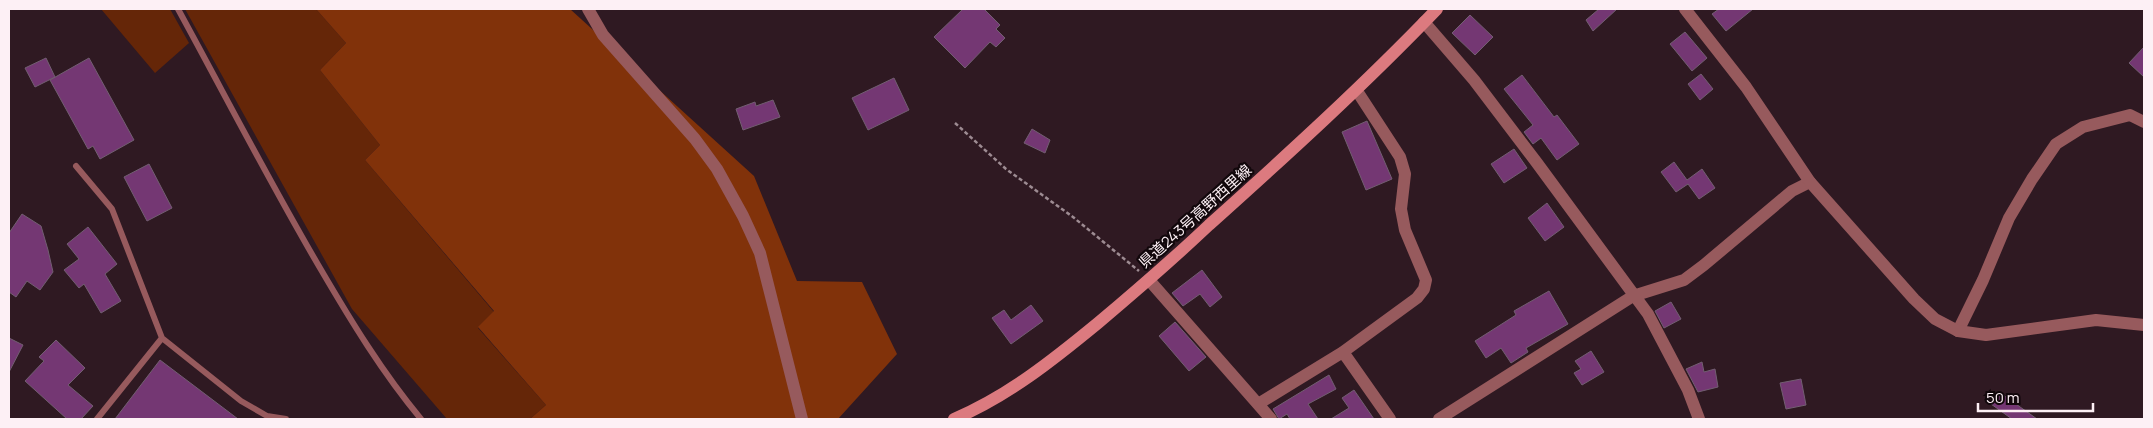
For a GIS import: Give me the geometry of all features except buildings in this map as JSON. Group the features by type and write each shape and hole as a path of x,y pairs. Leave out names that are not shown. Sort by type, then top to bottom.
{"main road":[{"name":"県道243号高野西里線","path":"954,419 979,408 1019,384 1059,355 1150,280 1357,90 1437,9"}],"street":[{"path":"588,9 603,35 695,139 717,169 743,216 760,253 802,419"},
{"path":"1685,9 1746,87 1810,182 1914,299 1935,319 1958,331 1986,335 2096,320 2144,325"},
{"path":"1424,22 1474,80 1648,314 1688,390 1699,419"},
{"path":"1258,404 1343,352 1417,298 1424,289 1426,280 1404,230 1401,209 1405,174 1400,156 1357,90"},
{"path":"1958,331 1984,280 2010,218 2032,179 2056,144 2082,128 2111,120 2130,116 2144,122"},
{"path":"1438,419 1633,296 1684,280 1792,191 1810,182"},
{"path":"1150,280 1271,419"},
{"path":"1343,352 1390,419"}],"lane":[{"path":"178,9 294,224 347,314 397,390 421,419"},
{"path":"76,166 112,208 162,338 241,401 267,416 286,419"},
{"path":"97,419 162,338"}],"path":[{"path":"955,123 1006,169 1073,217 1150,280"}],"shaded area":[{"path":"101,9 170,9 189,43 155,73"},
{"path":"185,9 316,9 346,43 320,70 380,145 365,160 494,312 478,328 546,405 530,419 447,419 352,309"},
{"path":"316,9 570,9 754,176 797,281 862,282 897,354 838,419 530,419 546,405 478,327 494,311 365,160 380,145 320,70 346,43"}]}
